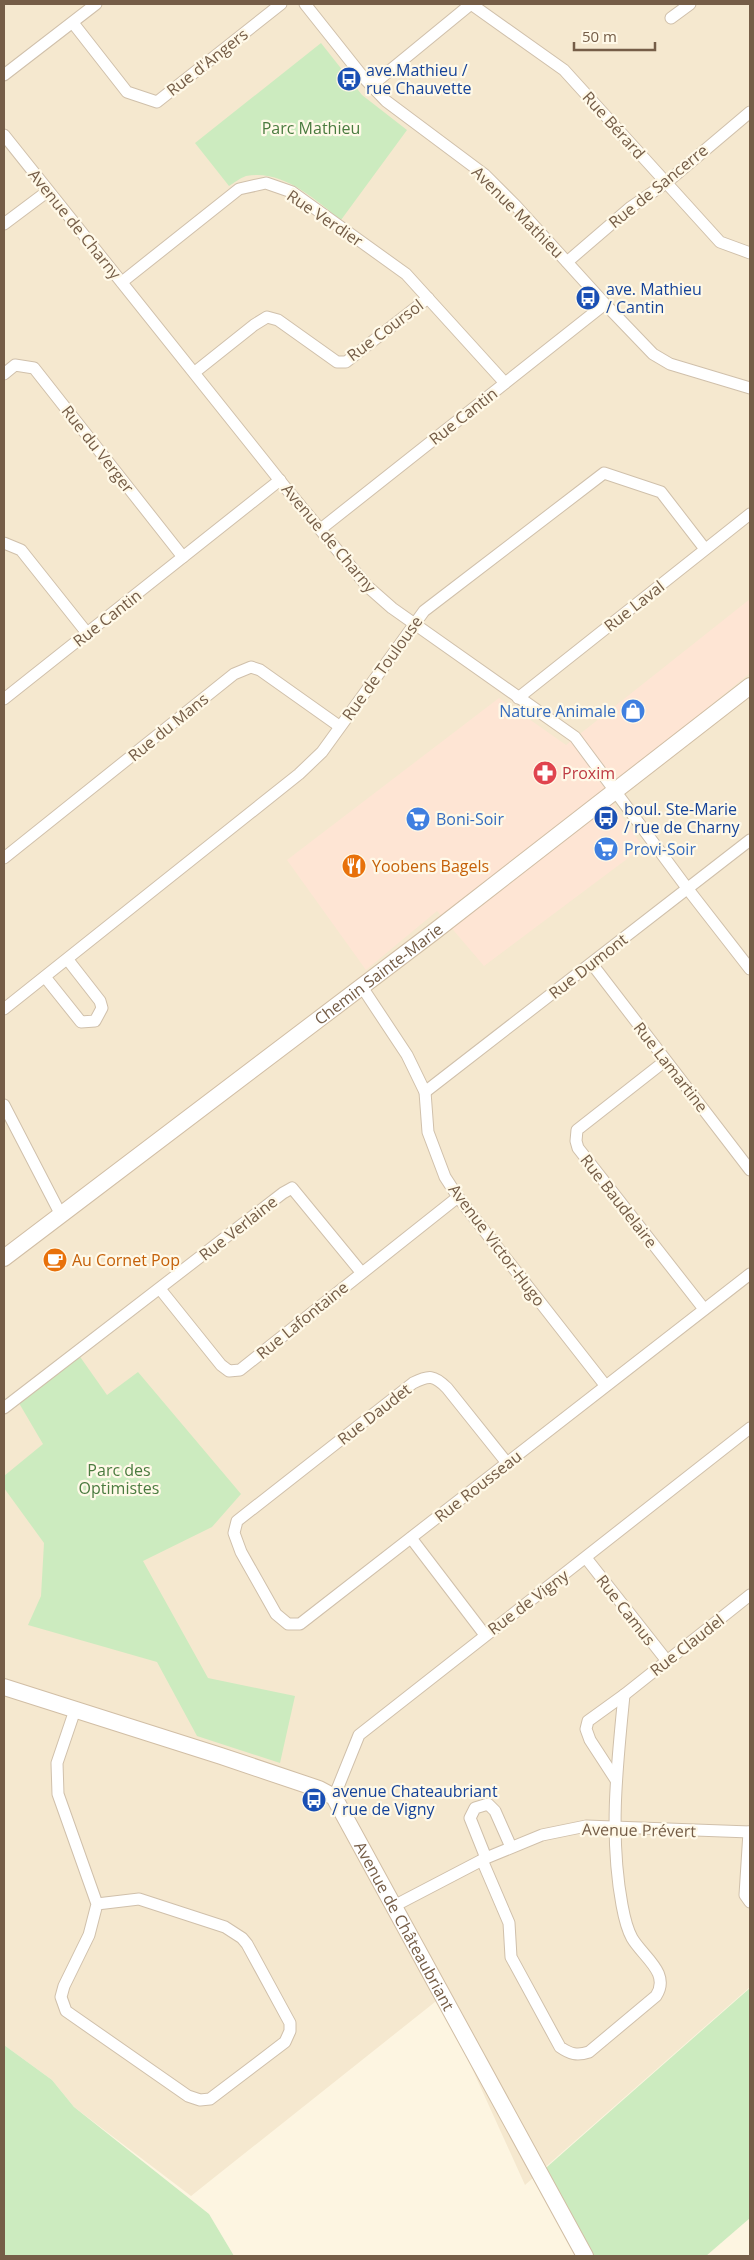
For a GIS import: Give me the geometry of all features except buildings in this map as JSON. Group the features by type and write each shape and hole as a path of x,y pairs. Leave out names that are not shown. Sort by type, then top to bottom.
{"street":[{"path":"4,75 74,23 96,4"},
{"name":"Rue d'Angers","path":"74,23 127,92 157,102 281,4"},
{"name":"Avenue Mathieu","path":"305,4 371,86 392,106 485,175 660,360 750,388"},
{"path":"371,86 471,4"},
{"name":"Rue Bérard","path":"471,4 564,70 720,242 750,253"},
{"path":"671,18 690,4"},
{"name":"Rue de Sancerre","path":"567,262 631,207 666,183 750,112"},
{"name":"Avenue de Charny","path":"4,135 280,480 322,528 333,547 367,586 392,608 575,737 617,791 687,888 750,969"},
{"name":"Rue Verdier","path":"122,282 239,189 266,183 292,192 406,274 505,383"},
{"path":"4,224 48,191"},
{"name":"Rue Coursol","path":"194,372 254,324 267,317 278,320 337,362 346,362 428,298"},
{"name":"Rue Cantin","path":"322,528 605,304"},
{"name":"Rue du Verger","path":"4,374 15,365 34,368 183,557"},
{"name":"Rue de Toulouse","path":"4,1009 68,960 299,774 322,752 424,611 604,473 661,492 705,549"},
{"name":"Rue Cantin","path":"4,699 280,480"},
{"name":"Rue Laval","path":"518,698 750,514"},
{"path":"4,543 21,550 86,633"},
{"name":"Rue du Mans","path":"4,858 234,674 250,667 260,670 340,726"},
{"name":"Chemin Sainte-Marie","path":"4,1258 362,987 750,686"},
{"name":"Rue Dumont","path":"425,1092 750,840"},
{"path":"45,977 81,1022 95,1021 102,1008 100,1001 68,960"},
{"name":"Rue Lamartine","path":"592,964 750,1170"},
{"name":"Avenue Victor-Hugo","path":"362,987 407,1055 425,1092 428,1132 445,1177 605,1386"},
{"name":"Rue Baudelaire","path":"665,1061 577,1130 576,1141 578,1148 704,1309"},
{"path":"4,1106 61,1215"},
{"name":"Rue Verlaine","path":"4,1408 292,1188 360,1272"},
{"name":"Rue Lafontaine","path":"160,1289 221,1365 229,1371 240,1370 360,1272 458,1196"},
{"name":"Rue Rousseau","path":"234,1533 241,1552 276,1614 288,1624 300,1624 750,1274"},
{"name":"Rue Daudet","path":"234,1533 237,1521 413,1383 425,1377 438,1378 507,1463"},
{"name":"Rue de Vigny","path":"334,1797 359,1734 750,1428"},
{"path":"411,1538 485,1635"},
{"name":"Rue Camus","path":"586,1558 667,1661"},
{"name":"Rue Claudel","path":"616,1780 586,1729 588,1721 624,1695 750,1595"},
{"path":"4,1687 319,1789 334,1797"},
{"path":"510,1847 495,1811 488,1804 475,1808 470,1818 509,1923 511,1957 560,2047 569,2053 580,2055 589,2052 656,1996 661,1989 661,1978 657,1970 629,1932 622,1906 613,1827 624,1695"},
{"path":"75,1710 57,1763 58,1794 97,1904 90,1934 64,1986 61,1997 66,2011 188,2096 200,2100 210,2098 285,2042 290,2031 290,2023 247,1944 235,1933 225,1927 139,1899 97,1904"},
{"name":"Avenue de Châteaubriant","path":"334,1797 585,2256"},
{"name":"Avenue Prévert","path":"394,1906 484,1859 542,1835 586,1826 750,1832"},
{"path":"750,1832 745,1895 750,1902"}],"shaded area":[{"path":"4,4 750,4 750,1987 525,2185 440,1998 191,2196 74,2107 52,2080 4,2045"},
{"path":"750,599 750,673 605,792 643,847 484,966 437,911 366,970 287,860 499,698 566,745"}],"green space":[{"name":"Parc Mathieu","path":"321,43 362,95 407,130 341,220 297,187 273,177 260,175 246,176 229,186 195,143"},
{"name":"Parc des Optimistes","path":"76,1351 107,1395 138,1372 241,1494 212,1527 143,1561 208,1678 295,1696 280,1763 197,1736 157,1662 28,1625 41,1596 44,1543 4,1488 4,1476 43,1444 16,1398"},
{"path":"750,1988 750,2218 706,2256 585,2256 539,2174"},
{"path":"4,2045 52,2080 74,2107 209,2214 234,2256 4,2256"}],"place":[{"name":"ave.Mathieu / rue Chauvette","path":"349,79"},
{"name":"ave. Mathieu / Cantin","path":"588,298"},
{"name":"Nature Animale","path":"633,711"},
{"name":"Proxim","path":"545,773"},
{"name":"boul. Ste-Marie / rue de Charny","path":"606,818"},
{"name":"Boni-Soir","path":"418,819"},
{"name":"Provi-Soir","path":"606,849"},
{"name":"Yoobens Bagels","path":"354,866"},
{"name":"Au Cornet Pop","path":"55,1260"},
{"name":"avenue Chateaubriant / rue de Vigny","path":"314,1800"}]}
